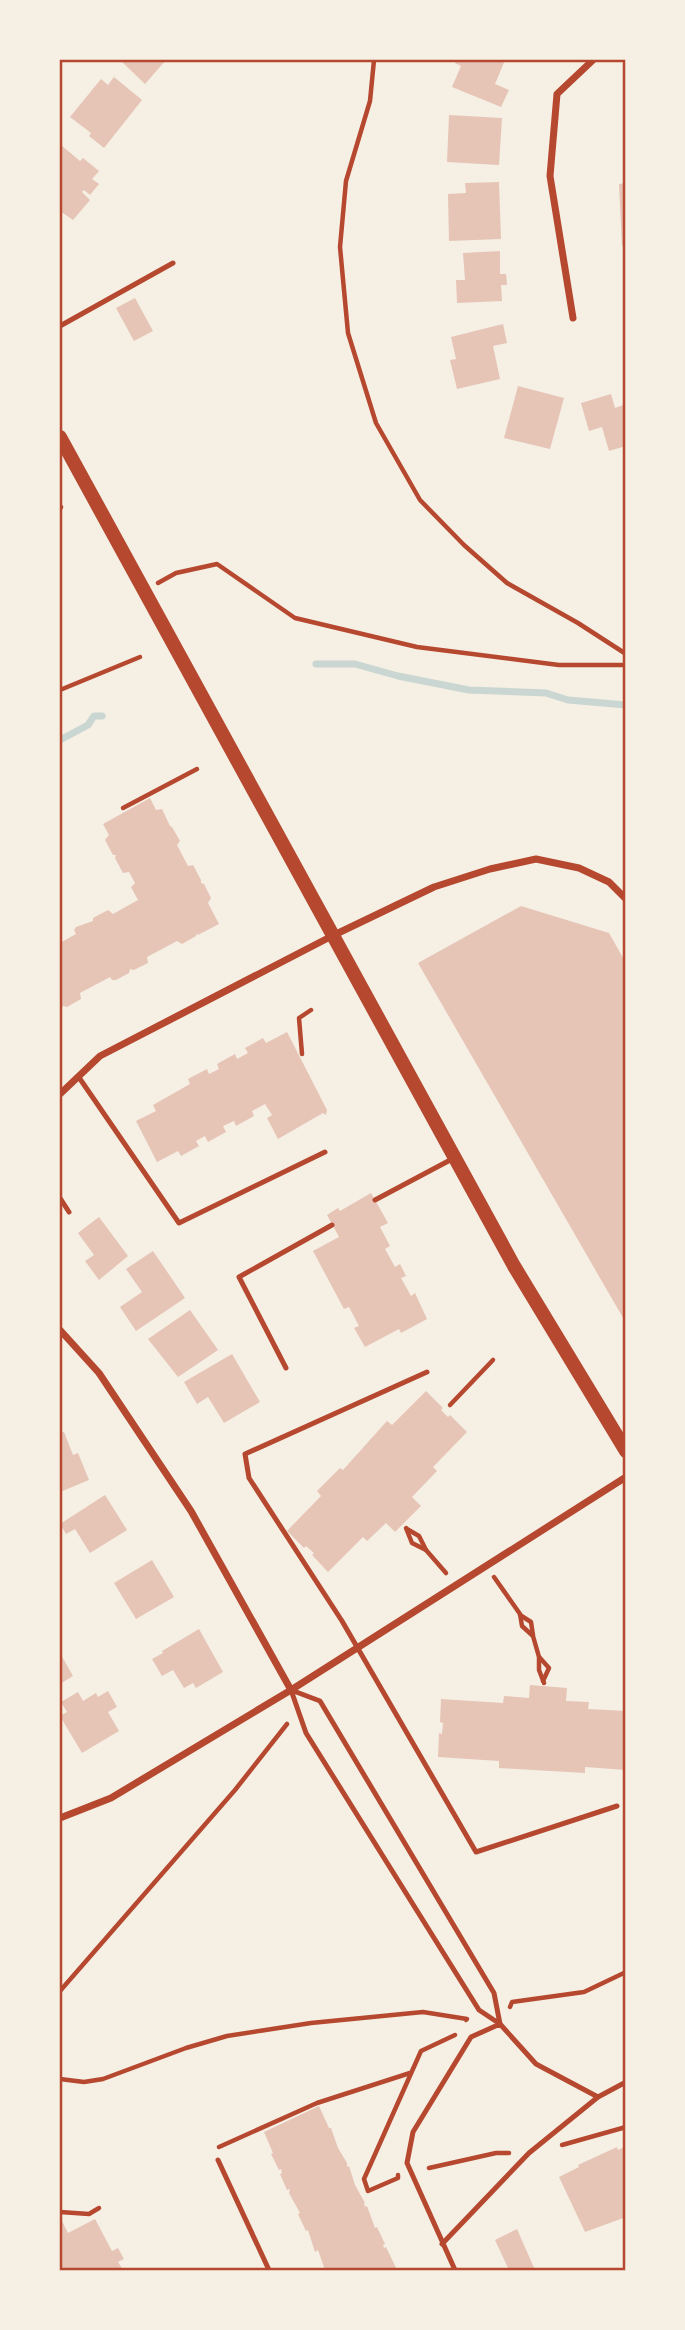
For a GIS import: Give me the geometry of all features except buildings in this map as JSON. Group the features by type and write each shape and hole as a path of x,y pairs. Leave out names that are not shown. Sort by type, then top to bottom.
{"main road":[{"path":"60,437 514,1266 625,1451"}],"street":[{"path":"573,318 550,176 551,162 557,94 593,60"},
{"path":"60,1094 100,1056 332,936 434,887 490,869 536,859 579,868 609,882 625,899"},
{"path":"60,1331 99,1373 191,1511 291,1690"},
{"path":"60,1818 111,1798 291,1690 625,1477"}],"lane":[{"path":"60,326 173,263"},
{"path":"78,1076 178,1223 325,1152"},
{"path":"375,1200 454,1158"},
{"path":"60,1198 69,1212"},
{"path":"286,1368 239,1277 332,1225"},
{"path":"427,1372 244,1454 249,1478 357,1647 476,1852 617,1806"},
{"path":"291,1690 306,1733 479,2010 501,2026 536,2064 598,2097"},
{"path":"291,1690 320,1701 494,1993 501,2026"},
{"path":"455,2270 407,2163 413,2132 471,2037 501,2026"},
{"path":"442,2244 529,2153 598,2097 625,2082"},
{"path":"218,2160 269,2270"}],"path":[{"path":"374,60 370,101 346,181 340,247 348,333 376,423 421,500 464,545 507,583 625,653"},
{"path":"144,590 176,573 217,564 295,618 417,647 559,665 625,666"},
{"path":"60,690 140,657"},
{"path":"123,808 197,769"},
{"path":"302,1054 299,1018 312,1010"},
{"path":"450,1405 493,1360"},
{"path":"426,1550 412,1543 406,1528 419,1536 426,1550 457,1584"},
{"path":"487,1566 520,1614 531,1622 540,1657 549,1668 544,1682 539,1670 540,1657"},
{"path":"520,1614 522,1626 533,1636"},
{"path":"60,1991 235,1790 287,1724"},
{"path":"501,2026 512,2002 584,1992 625,1972"},
{"path":"60,2079 84,2082 103,2079 227,2036 311,2023 423,2012 467,2019 462,2031 421,2051 364,2179 369,2191"},
{"path":"218,2160 217,2148 229,2142 317,2103 411,2073"},
{"path":"60,2212 89,2214 99,2207"}],"waterway":[{"path":"316,664 355,664 398,676 469,690 546,693 568,700 626,705"},
{"path":"60,740 88,725 94,716 102,716"}]}
